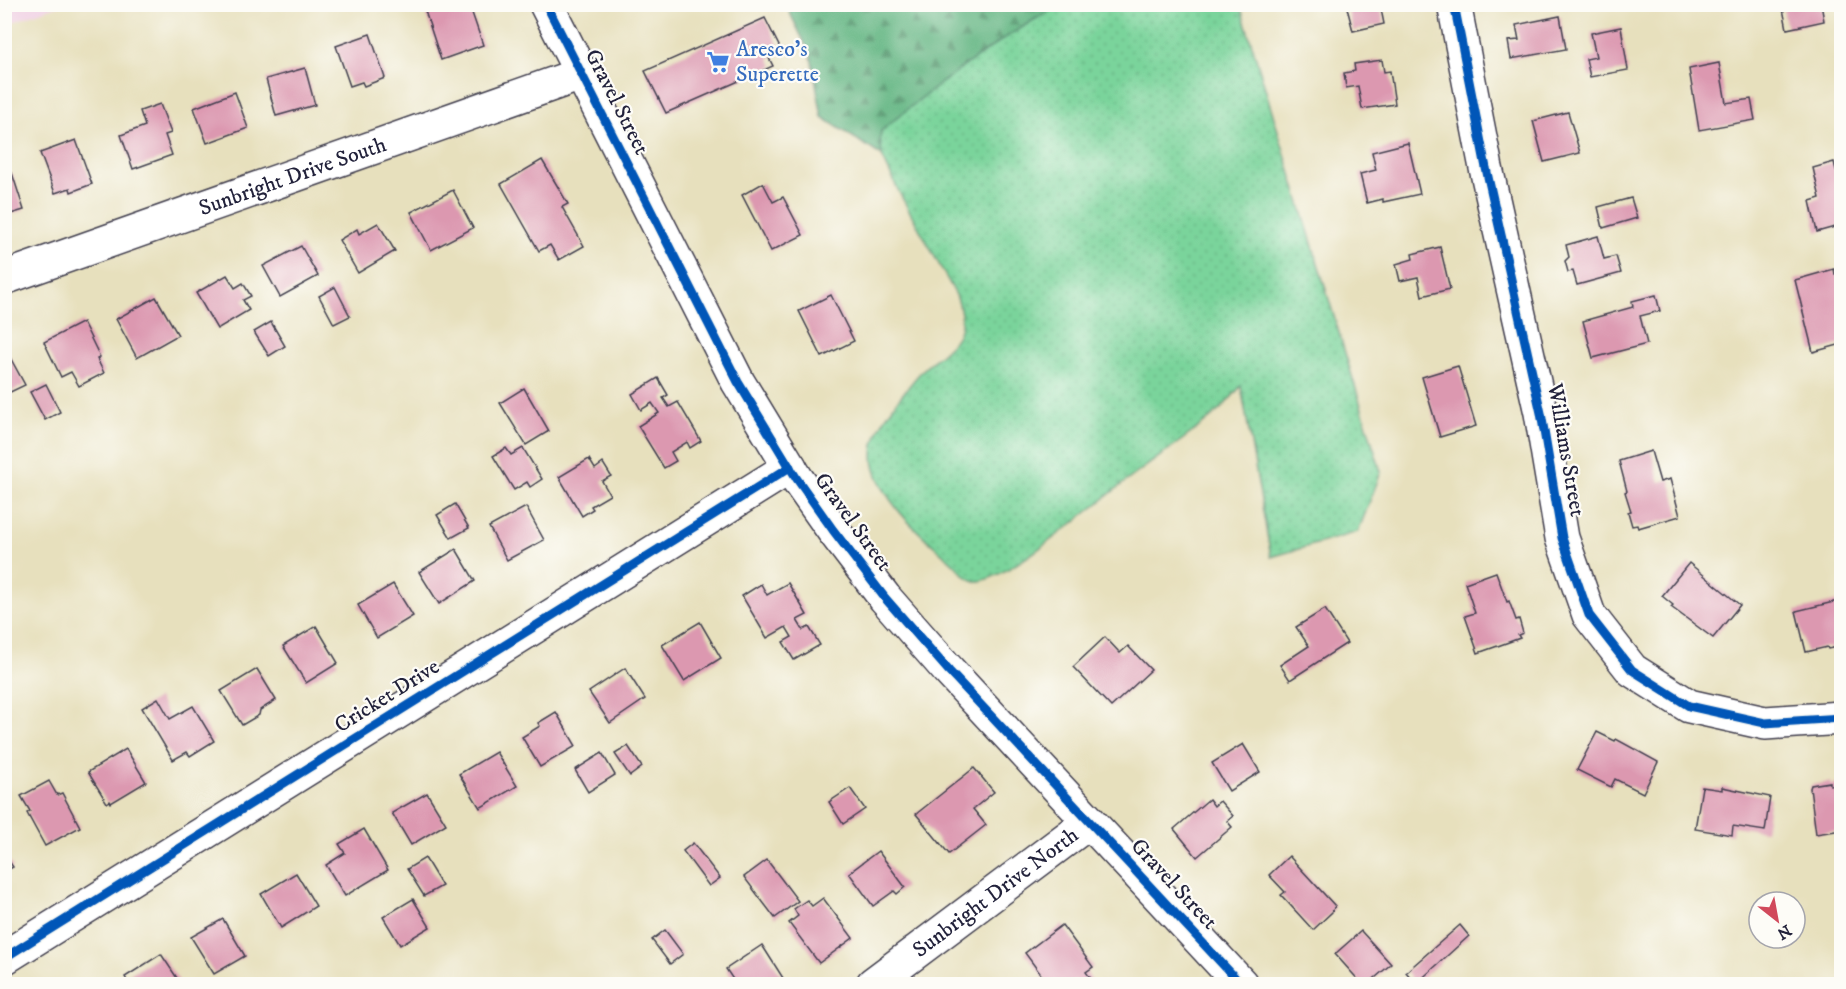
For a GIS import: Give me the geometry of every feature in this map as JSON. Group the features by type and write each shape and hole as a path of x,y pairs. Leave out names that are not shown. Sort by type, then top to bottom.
{"street":[{"name":"Gravel Street","path":"546,4 738,381 790,467 833,530 892,605 956,679 1241,984"},
{"name":"Williams Street","path":"1454,4 1486,168 1541,413 1562,538 1589,615 1632,670 1689,706 1764,723 1842,718"},
{"name":"Sunbright Drive South","path":"4,278 581,74"},
{"name":"Cricket Drive","path":"4,958 790,467"},
{"name":"Sunbright Drive North","path":"873,984 1089,822"}],"shaded area":[{"path":"5,4 59,4 59,5 5,25"}],"green space":[{"path":"786,5 1059,5 1012,33 967,64 881,131 882,156 822,117 811,56"},
{"path":"1059,5 1240,5 1381,472 1358,532 1271,557 1241,386 1217,413 1053,539 989,579 975,581 966,576 912,526 886,493 879,480 873,456 877,434 888,414 914,380 955,339 960,330 961,320 956,295 900,194 882,156 880,136 884,122 1019,28"}],"building":[{"path":"444,4 469,4 483,45 441,60 425,11"},
{"path":"1346,4 1380,4 1384,24 1353,31"},
{"path":"1782,4 1821,4 1824,21 1787,29"},
{"path":"1560,16 1566,49 1511,59 1508,41 1519,40 1516,25"},
{"name":"Aresco's Superette","path":"765,18 782,52 769,58 773,66 666,113 645,71"},
{"path":"1621,27 1628,70 1590,77 1586,59 1596,57 1591,33"},
{"path":"370,34 385,78 364,86 362,82 350,86 336,46"},
{"path":"1382,60 1384,72 1390,71 1395,104 1362,109 1358,86 1346,88 1344,73 1355,71 1354,64"},
{"path":"1719,63 1726,103 1751,99 1755,120 1699,130 1689,69"},
{"path":"305,68 315,105 276,116 266,79"},
{"path":"235,92 248,128 207,143 194,108"},
{"path":"160,104 171,133 165,135 172,155 133,169 121,135 145,126 140,111"},
{"path":"1568,112 1580,153 1544,162 1533,121"},
{"path":"76,140 92,184 71,192 70,188 55,193 40,153"},
{"path":"1408,143 1420,194 1367,203 1360,174 1376,170 1372,152"},
{"path":"542,160 568,204 562,207 584,246 559,260 550,245 539,251 501,184"},
{"path":"1834,162 1836,170 1842,168 1842,225 1817,232 1810,201 1820,198 1813,168"},
{"path":"12,173 24,210 4,216 4,176"},
{"path":"763,183 773,202 783,197 803,235 771,251 742,195"},
{"path":"453,190 473,228 431,250 411,212"},
{"path":"1631,198 1637,218 1603,228 1598,207"},
{"path":"378,223 395,251 358,273 339,240 357,229 359,234"},
{"path":"1598,236 1604,259 1616,256 1621,273 1577,285 1573,271 1568,272 1565,261 1569,257 1566,245"},
{"path":"301,246 318,276 280,297 263,266"},
{"path":"1440,247 1450,289 1422,296 1418,277 1400,281 1396,264 1413,259 1412,254"},
{"path":"1834,269 1835,274 1842,272 1842,344 1813,352 1795,280"},
{"path":"227,275 235,288 243,283 251,296 243,300 249,310 217,329 196,293"},
{"path":"335,287 350,316 334,324 319,296"},
{"path":"831,295 854,341 822,357 799,311"},
{"path":"1656,295 1660,311 1640,316 1647,344 1593,358 1583,321 1633,307 1632,301"},
{"path":"156,297 178,335 137,358 116,319"},
{"path":"83,322 100,357 97,359 104,373 79,386 71,372 61,377 44,342"},
{"path":"271,322 285,346 269,356 254,332"},
{"path":"6,350 25,385 4,395 4,351"},
{"path":"1458,366 1476,426 1440,437 1422,377"},
{"path":"658,378 668,395 663,398 669,407 678,402 701,441 690,448 687,442 671,452 676,461 664,468 638,426 659,413 652,403 641,410 632,394"},
{"path":"46,384 60,412 45,420 30,392"},
{"path":"524,388 549,431 526,445 500,403"},
{"path":"506,448 511,455 523,448 542,479 530,487 527,482 514,490 493,456"},
{"path":"1651,451 1660,482 1670,479 1680,516 1638,528 1637,525 1632,526 1628,512 1631,511 1619,461"},
{"path":"589,459 595,469 603,463 611,476 602,481 610,495 591,506 593,509 582,516 559,477"},
{"path":"455,504 469,528 451,538 437,515"},
{"path":"526,507 544,540 507,560 489,527"},
{"path":"456,549 475,581 439,604 419,572"},
{"path":"1689,563 1740,605 1713,638 1671,607 1673,605 1662,596"},
{"path":"1496,572 1507,602 1509,601 1516,620 1519,619 1523,633 1518,635 1520,638 1478,653 1465,616 1475,613 1465,583"},
{"path":"788,583 807,615 797,620 803,630 809,627 820,645 794,660 783,642 792,637 786,627 767,638 742,596 761,584 767,595"},
{"path":"393,584 413,616 377,638 358,605"},
{"path":"1842,600 1842,646 1806,652 1796,611"},
{"path":"1325,609 1347,643 1290,680 1280,665 1309,646 1296,627"},
{"path":"700,622 721,658 684,681 662,645"},
{"path":"316,626 338,663 306,683 283,646"},
{"path":"1105,637 1120,653 1128,646 1151,670 1111,707 1073,667"},
{"path":"625,668 645,699 610,723 589,692"},
{"path":"257,669 276,700 260,710 259,715 242,725 221,691"},
{"path":"158,698 170,719 193,706 214,741 190,756 187,752 173,760 142,708"},
{"path":"556,712 576,746 540,767 522,737 540,726 538,723"},
{"path":"1597,732 1615,741 1616,739 1658,762 1643,793 1615,779 1611,787 1577,770"},
{"path":"1243,744 1260,772 1229,791 1212,763"},
{"path":"628,746 642,767 630,776 615,754"},
{"path":"126,749 146,782 111,803 110,801 107,803 88,772"},
{"path":"496,752 517,786 480,808 459,774"},
{"path":"602,753 615,775 588,792 575,770"},
{"path":"974,768 994,792 973,809 986,825 949,854 916,814"},
{"path":"49,781 57,795 62,793 80,827 45,846 27,813 30,811 21,796"},
{"path":"1830,782 1830,785 1842,784 1842,830 1816,834 1810,788 1811,785"},
{"path":"1702,787 1722,790 1722,787 1770,797 1765,831 1733,826 1732,835 1695,829"},
{"path":"850,788 865,809 843,824 829,802"},
{"path":"427,793 446,824 411,845 392,813"},
{"path":"1209,799 1214,806 1220,801 1233,816 1227,821 1232,827 1197,857 1174,829"},
{"path":"364,829 388,870 345,896 326,865 345,853 339,844"},
{"path":"693,843 720,878 709,886 683,851"},
{"path":"878,851 905,887 897,894 894,891 873,906 849,873"},
{"path":"4,854 13,867 4,872"},
{"path":"1289,856 1335,906 1332,912 1313,930 1281,895 1285,892 1269,875"},
{"path":"425,858 442,886 424,896 407,869"},
{"path":"767,860 798,901 775,918 744,877"},
{"path":"296,873 316,906 281,928 261,894"},
{"path":"823,898 853,938 819,963 789,923 798,916 794,909 807,900 812,906"},
{"path":"413,899 430,927 400,945 383,917"},
{"path":"223,919 245,956 214,974 191,937"},
{"path":"1062,925 1093,967 1086,972 1095,984 1079,984 1075,980 1069,984 1048,984 1025,953"},
{"path":"1460,925 1469,936 1416,984 1406,972"},
{"path":"665,930 683,954 670,964 652,940"},
{"path":"1361,931 1391,964 1368,984 1362,984 1335,954"},
{"path":"762,945 783,978 773,984 736,984 726,969"},
{"path":"161,954 181,984 129,984 125,977"}],"cycle path":[{"path":"546,4 738,382 797,479 833,530 885,598 949,671 1241,984"},
{"path":"1454,4 1486,168 1541,413 1562,538 1589,615 1632,670 1689,706 1765,723 1842,718"},
{"path":"4,958 790,467"}],"place":[{"name":"Aresco's Superette","path":"718,62"}]}
